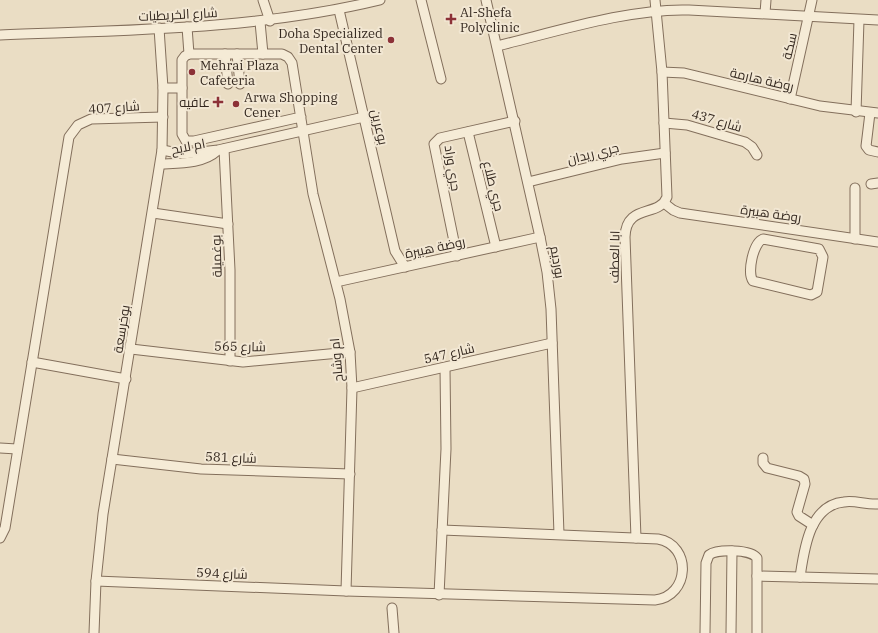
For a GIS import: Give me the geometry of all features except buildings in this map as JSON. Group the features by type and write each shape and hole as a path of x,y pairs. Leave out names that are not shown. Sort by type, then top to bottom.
{"street":[{"path":"264,0 270,21"},
{"name":"شارع الخريطيات","path":"0,35 187,27 260,22 339,10 380,0"},
{"path":"421,0 441,79"},
{"name":"بورديم","path":"486,0 515,121 540,237 549,290 559,534"},
{"path":"655,0 662,72 667,194 664,204"},
{"path":"765,13 766,0"},
{"name":"سكة","path":"790,99 812,0"},
{"name":"بوعرين","path":"339,10 395,251 393,270"},
{"path":"497,46 604,21 657,11 680,10 765,13 858,20 878,20"},
{"path":"856,112 858,20"},
{"path":"260,22 263,54"},
{"path":"187,27 189,54 182,60 182,136 188,142 301,117"},
{"name":"بوخرسعة","path":"94,633 96,581 102,528 161,164 163,88 159,28"},
{"name":"ام وشاح","path":"189,54 282,54 290,60 313,194 336,282 350,352 352,388 346,591"},
{"path":"225,54 228,84"},
{"path":"237,54 240,84"},
{"name":"روضة هارمة","path":"662,72 684,74 790,99 856,112 874,113"},
{"path":"163,88 182,88"},
{"path":"874,113 866,146 869,150 878,152"},
{"name":"شارع 407","path":"32,362 67,142 71,132 78,125 91,119 163,117"},
{"name":"ام لايح","path":"162,150 183,154 221,150 364,117"},
{"name":"جري وراد","path":"457,256 434,147 436,142 440,138 515,121"},
{"name":"شارع 437","path":"664,123 688,125 745,142 752,147 757,155"},
{"name":"جري طلاع","path":"468,132 496,247"},
{"name":"ام لايح","path":"161,164 193,161 211,156 221,150"},
{"name":"بوغميلة","path":"221,150 228,224 230,361"},
{"name":"جري ريدان","path":"528,182 622,159 665,153"},
{"path":"854,239 855,188"},
{"name":"روضة هبيرة","path":"664,204 680,213 878,242"},
{"name":"ابا العطف","path":"636,538 625,232 629,222 637,214 664,204"},
{"path":"153,213 228,224"},
{"path":"822,254 816,247 763,239 757,242 754,248 752,278 756,283 814,295 818,290 822,254 824,234"},
{"name":"روضة هبيرة","path":"336,282 540,237"},
{"name":"بوعرين","path":"395,251 406,267"},
{"name":"شارع 547","path":"352,388 552,343"},
{"name":"شارع 565","path":"130,349 230,361 255,361 350,352"},
{"path":"0,538 5,528 32,362 126,379"},
{"path":"439,594 446,449 445,368"},
{"path":"0,448 17,449"},
{"path":"763,458 764,466 769,469 800,476 804,479 805,484 797,512 799,516 813,525"},
{"name":"شارع 581","path":"112,459 201,468 350,474"},
{"path":"800,577 806,542 813,525 825,511 838,502 878,504"},
{"name":"شارع 594","path":"96,581 346,591 655,600 670,596 676,591 681,576 681,557 678,550 666,540 559,534 442,530"},
{"path":"731,633 732,551"},
{"path":"705,633 707,559 712,552 732,551 750,552 755,556 757,561 757,633"},
{"path":"757,576 878,579"},
{"path":"392,608 394,633"}],"place":[{"name":"Al-Shefa Polyclinic","path":"451,19"},
{"name":"Doha Specialized Dental Center","path":"391,40"},
{"name":"Mehrai Plaza Cafeteria","path":"192,72"},
{"name":"عافيه","path":"218,102"},
{"name":"Arwa Shopping Cener","path":"236,104"}]}
